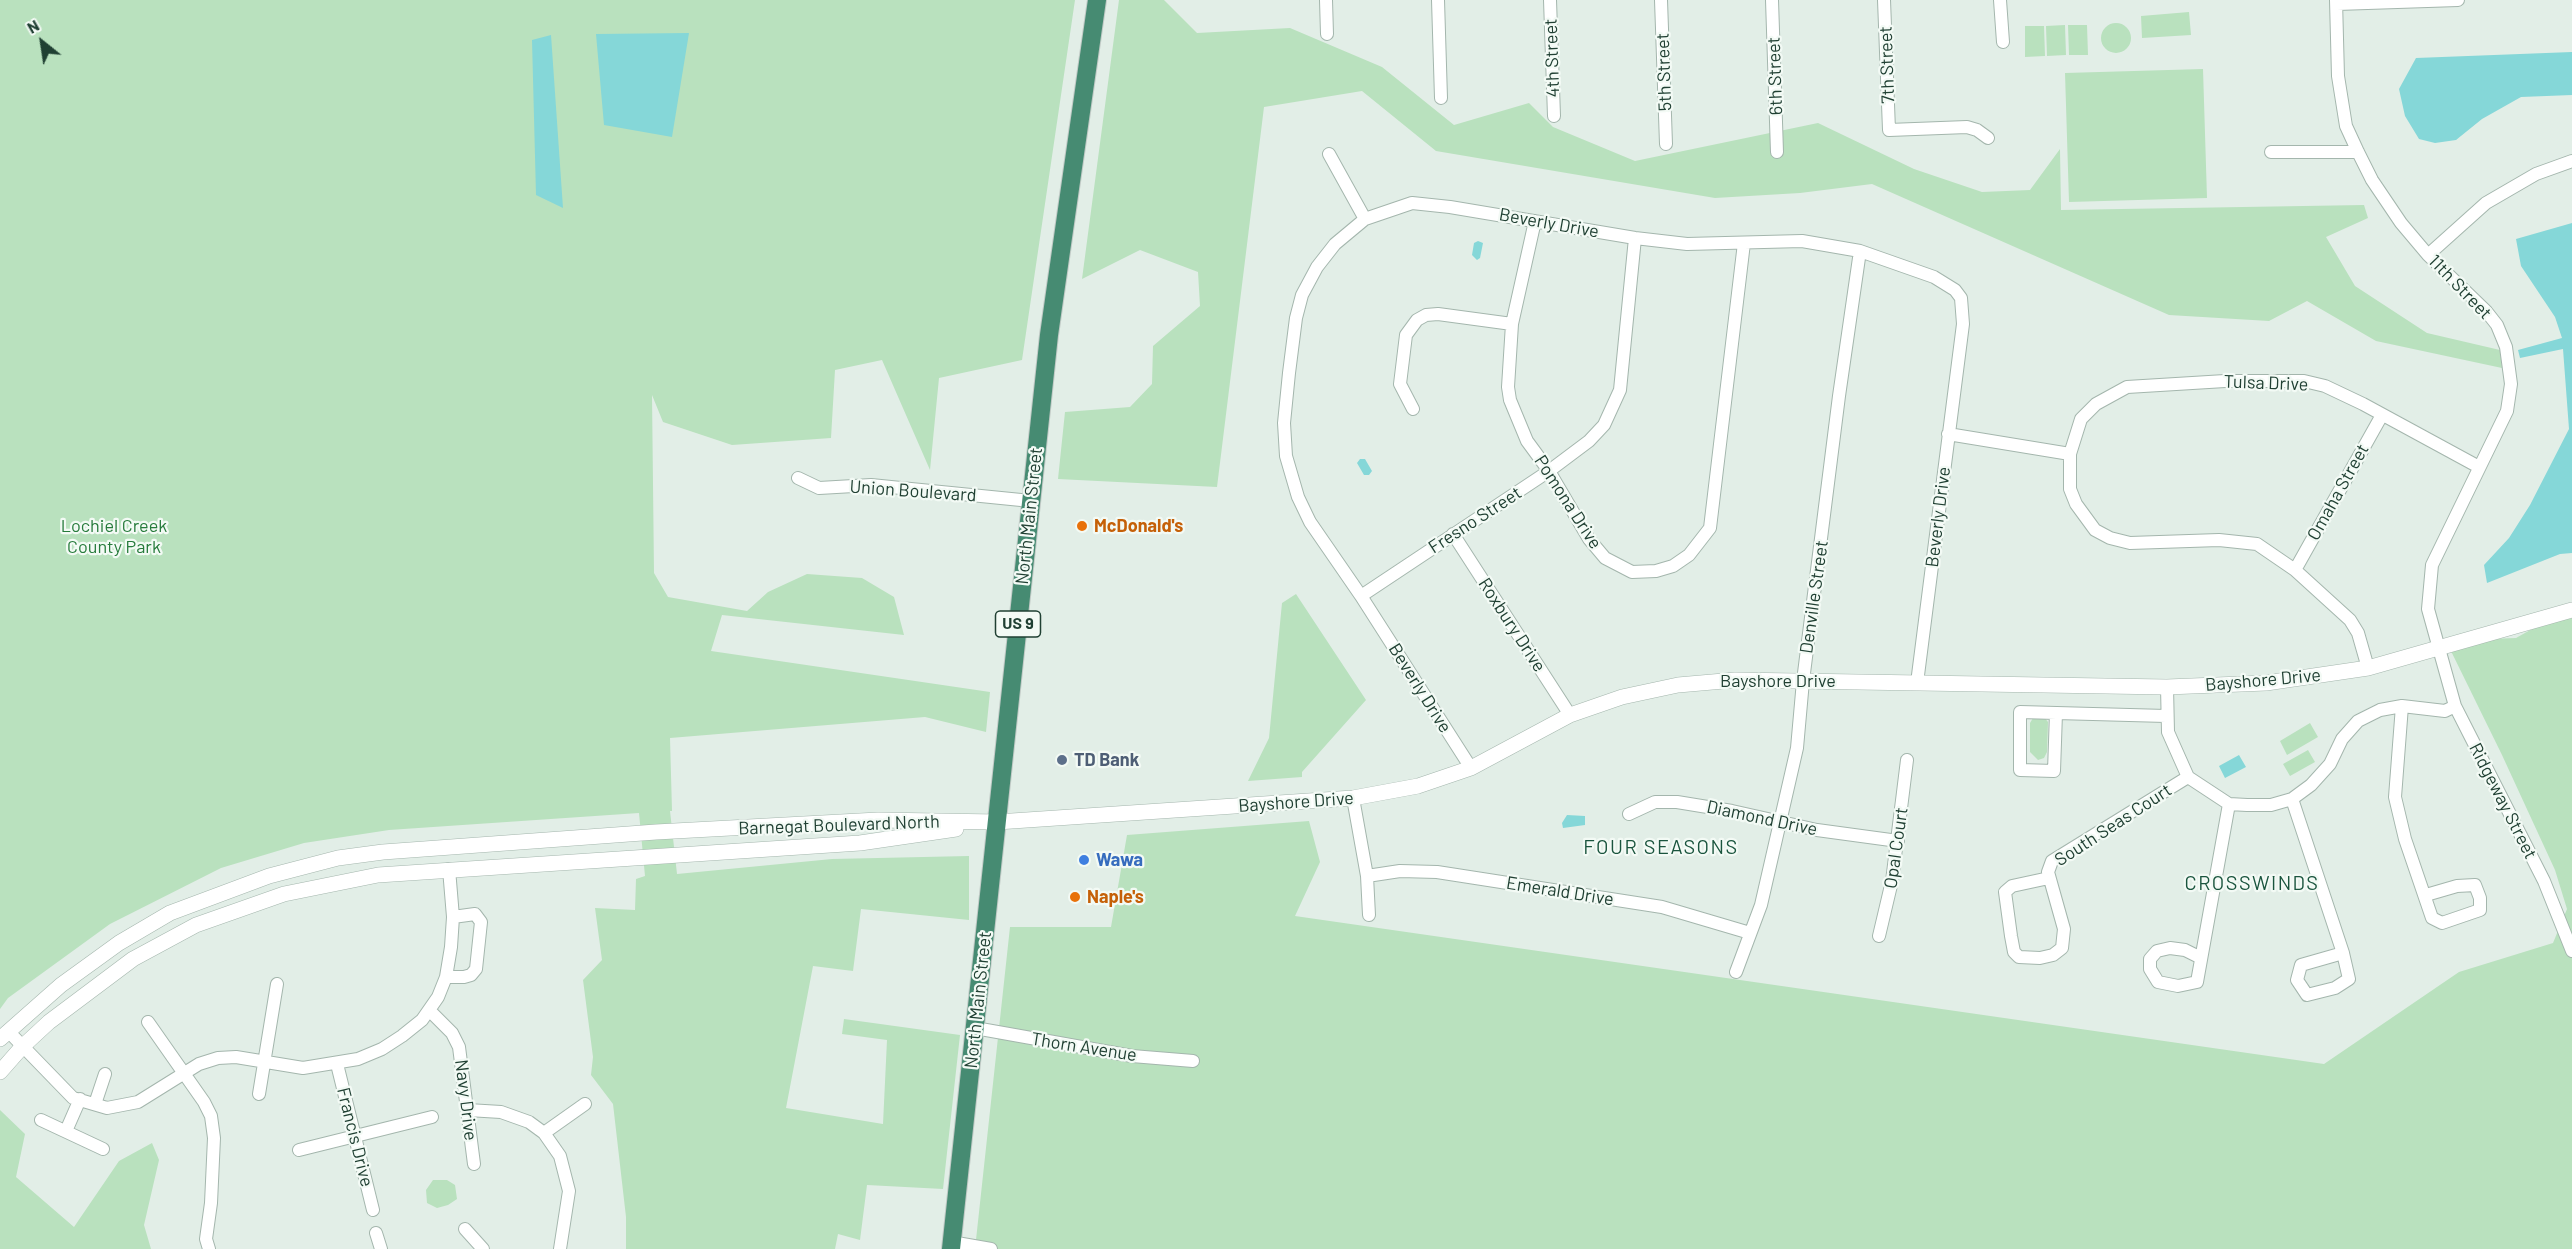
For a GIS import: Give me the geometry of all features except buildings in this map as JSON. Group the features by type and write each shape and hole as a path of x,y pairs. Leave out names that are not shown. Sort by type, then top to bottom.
{"highway":[{"name":"North Main Street","path":"951,1245 1049,335 1097,0"}],"street":[{"path":"1326,0 1326,34"},
{"path":"1438,0 1441,98"},
{"name":"4th Street","path":"1550,0 1554,116"},
{"name":"5th Street","path":"1661,0 1666,144"},
{"name":"6th Street","path":"1772,0 1777,152"},
{"name":"7th Street","path":"1884,0 1889,130 1967,127 1977,130 1988,138"},
{"path":"2000,0 2003,42"},
{"path":"2336,2 2458,0"},
{"name":"11th Street","path":"2336,2 2338,76 2346,126 2358,152 2385,200 2428,255 2486,311 2497,325 2506,347 2511,384 2507,411 2432,565 2428,609 2438,649"},
{"path":"2271,152 2358,152"},
{"path":"1329,154 1365,219"},
{"path":"2428,255 2486,203 2536,174 2572,161"},
{"name":"Beverly Drive","path":"1471,768 1361,596 1310,522 1298,497 1286,456 1284,423 1296,318 1302,296 1317,267 1335,244 1365,219 1412,203 1687,244 1802,241 1860,251 1934,277 1949,285 1960,298 1963,324 1917,682"},
{"name":"Pomona Drive","path":"1535,220 1512,324 1508,387 1510,400 1527,441 1549,471 1589,539 1614,564 1632,572 1666,570 1682,561 1694,550 1710,528 1744,243"},
{"name":"Fresno Street","path":"1361,596 1549,471 1589,441 1613,409 1621,379 1635,238"},
{"name":"Denville Street","path":"1736,972 1761,905 1797,748 1803,681 1839,396 1860,251"},
{"path":"1413,409 1400,384 1402,348 1406,335 1418,320 1426,315 1438,314 1512,324"},
{"name":"Tulsa Drive","path":"2368,668 2358,633 2350,620 2295,570 2257,544 2241,540 2130,543 2110,538 2095,530 2076,504 2070,489 2070,454 2081,419 2096,404 2127,387 2225,381 2304,381 2325,386 2479,467"},
{"name":"Omaha Street","path":"2295,570 2382,415"},
{"path":"1948,434 2070,454"},
{"name":"Union Boulevard","path":"798,477 819,488 871,485 1031,501"},
{"name":"Roxbury Drive","path":"1453,534 1570,715"},
{"name":"Bayshore Drive","path":"997,822 1353,798 1418,786 1471,768 1570,715 1622,697 1678,685 1735,680 2167,687 2266,683 2368,668 2572,610"},
{"name":"Ridgeway Street","path":"2438,649 2455,706 2544,881 2572,951"},
{"path":"2167,687 2166,716 2174,750 2188,777 2229,804 2271,805 2292,799 2311,785 2330,764 2342,739 2358,721 2380,710 2402,706 2445,711 2455,706"},
{"path":"2402,706 2396,797 2405,839 2432,918 2442,923 2480,910 2480,898 2475,885 2457,886 2426,895"},
{"path":"2056,713 2054,771 2020,770 2020,712 2166,716"},
{"name":"Opal Court","path":"1879,936 1892,881 1907,760"},
{"name":"South Seas Court","path":"2049,878 2012,886 2005,892 2010,936 2014,952 2019,957 2040,958 2062,948 2064,929 2048,872 2052,861 2188,777"},
{"path":"1353,798 1367,876 1369,915"},
{"path":"2292,799 2343,953"},
{"name":"Diamond Drive","path":"1629,814 1655,802 1677,802 1852,836 1898,841"},
{"path":"2201,958 2229,804"},
{"name":"Barnegat Boulevard North","path":"4,1035 61,985 119,943 170,913 234,888 306,865 383,852 656,832 878,820 997,822"},
{"name":"Barnegat Boulevard North","path":"0,1072 22,1047 79,997 134,959 196,925 285,894 338,881 449,869 860,843 997,822"},
{"path":"4,1035 22,1047 73,1098 107,1108 138,1102 199,1064 218,1058 236,1057 303,1068 358,1059 382,1049 422,1020 438,997 446,977 453,917 449,869"},
{"name":"Emerald Drive","path":"1367,876 1400,871 1437,872 1662,907 1750,933"},
{"path":"446,977 464,977 471,975 476,969 481,922 475,914 453,917"},
{"path":"259,1094 277,984"},
{"name":"Navy Drive","path":"429,1010 452,1033 459,1047 474,1164"},
{"path":"148,1022 182,1074 204,1102 211,1116 214,1138 211,1203 206,1239 209,1249"},
{"name":"Thorn Avenue","path":"975,1028 1132,1056 1193,1060"},
{"name":"Francis Drive","path":"337,1064 373,1210"},
{"path":"95,1104 105,1074"},
{"path":"66,1131 80,1100"},
{"path":"544,1132 585,1104"},
{"path":"468,1110 501,1112 529,1122 544,1132 560,1156 569,1191 560,1249"},
{"path":"299,1150 432,1117"},
{"path":"41,1120 103,1149"},
{"path":"465,1229 483,1249"},
{"path":"376,1233 381,1249"},
{"path":"951,1245 991,1249"}],"green space":[{"name":"Lochiel Creek County Park","path":"0,0 1075,0 1022,360 939,378 930,470 882,360 835,370 831,438 732,445 663,422 652,395 654,573 668,597 747,611 768,592 807,574 862,578 894,597 904,635 722,615 711,651 990,692 986,732 925,717 670,738 672,811 670,811 677,874 832,859 969,856 969,920 861,909 853,971 813,966 786,1108 883,1124 887,1040 842,1034 844,1019 960,1035 943,1189 867,1185 860,1240 838,1234 835,1249 626,1249 626,1217 613,1104 591,1075 593,1057 583,980 602,960 595,908 635,910 636,879 645,876 639,813 389,830 304,843 221,868 110,924 8,998 0,1009"},
{"path":"1119,0 1164,0 1197,33 1290,28 1382,67 1454,125 1529,103 1553,127 1635,161 1818,123 1914,169 1982,192 2030,190 2060,149 2061,210 2364,205 2368,218 2326,237 2355,286 2427,333 2500,350 2502,368 2376,341 2307,301 2269,321 2169,315 1872,184 1800,193 1715,198 1436,151 1362,91 1264,107 1217,487 1058,479 1065,412 1130,407 1152,384 1153,346 1200,306 1198,272 1140,250 1082,279"},
{"path":"2189,12 2191,35 2142,38 2141,16"},
{"path":"2116,23 2122,24 2130,32 2130,44 2122,52 2116,53 2110,52 2102,44 2101,38 2102,32 2110,24"},
{"path":"2065,25 2066,55 2047,56 2046,26"},
{"path":"2068,25 2087,25 2088,55 2069,55"},
{"path":"2025,26 2044,26 2045,56 2025,57"},
{"path":"2203,69 2207,198 2069,202 2065,73"},
{"path":"1296,594 1366,700 1302,772 1302,777 1248,781 1269,738 1282,603"},
{"path":"2572,618 2572,1249 975,1249 1010,927 1111,927 1127,835 1309,821 1320,862 1295,916 2324,1064 2459,972 2553,943 2567,909 2555,870 2450,649 2489,639 2516,638 2541,624"},
{"path":"2044,717 2048,722 2047,752 2044,758 2038,760 2030,752 2030,723 2033,718"},
{"path":"2310,723 2318,737 2287,755 2280,741"},
{"path":"2308,750 2315,762 2290,776 2283,764"},
{"path":"0,1110 25,1134 16,1177 74,1227 119,1161 152,1143 159,1160 144,1225 151,1249 0,1249"},
{"path":"433,1180 447,1180 455,1185 457,1199 437,1208 427,1203 426,1190"}],"water":[{"path":"689,33 672,137 604,125 596,34"},
{"path":"551,35 563,208 536,195 532,40"},
{"path":"2572,52 2572,95 2521,97 2482,119 2456,140 2435,143 2419,139 2405,116 2399,89 2416,58"},
{"path":"2572,223 2572,553 2560,554 2487,583 2484,565 2509,538 2530,505 2569,429 2563,349 2520,358 2518,350 2562,338 2555,317 2521,266 2516,239"},
{"path":"1478,241 1483,243 1480,258 1477,260 1472,255 1474,243"},
{"path":"1360,459 1365,459 1372,471 1369,475 1364,475 1357,463"},
{"path":"2239,755 2246,767 2225,778 2219,766"},
{"path":"1567,815 1585,816 1585,825 1563,828 1562,823"}],"place":[{"name":"McDonald's","path":"1082,526"},
{"name":"TD Bank","path":"1062,760"},
{"name":"Wawa","path":"1084,860"},
{"name":"Naple's","path":"1075,897"}],"district":[{"name":"FOUR SEASONS","path":"1661,847"},
{"name":"CROSSWINDS","path":"2252,883"}]}
